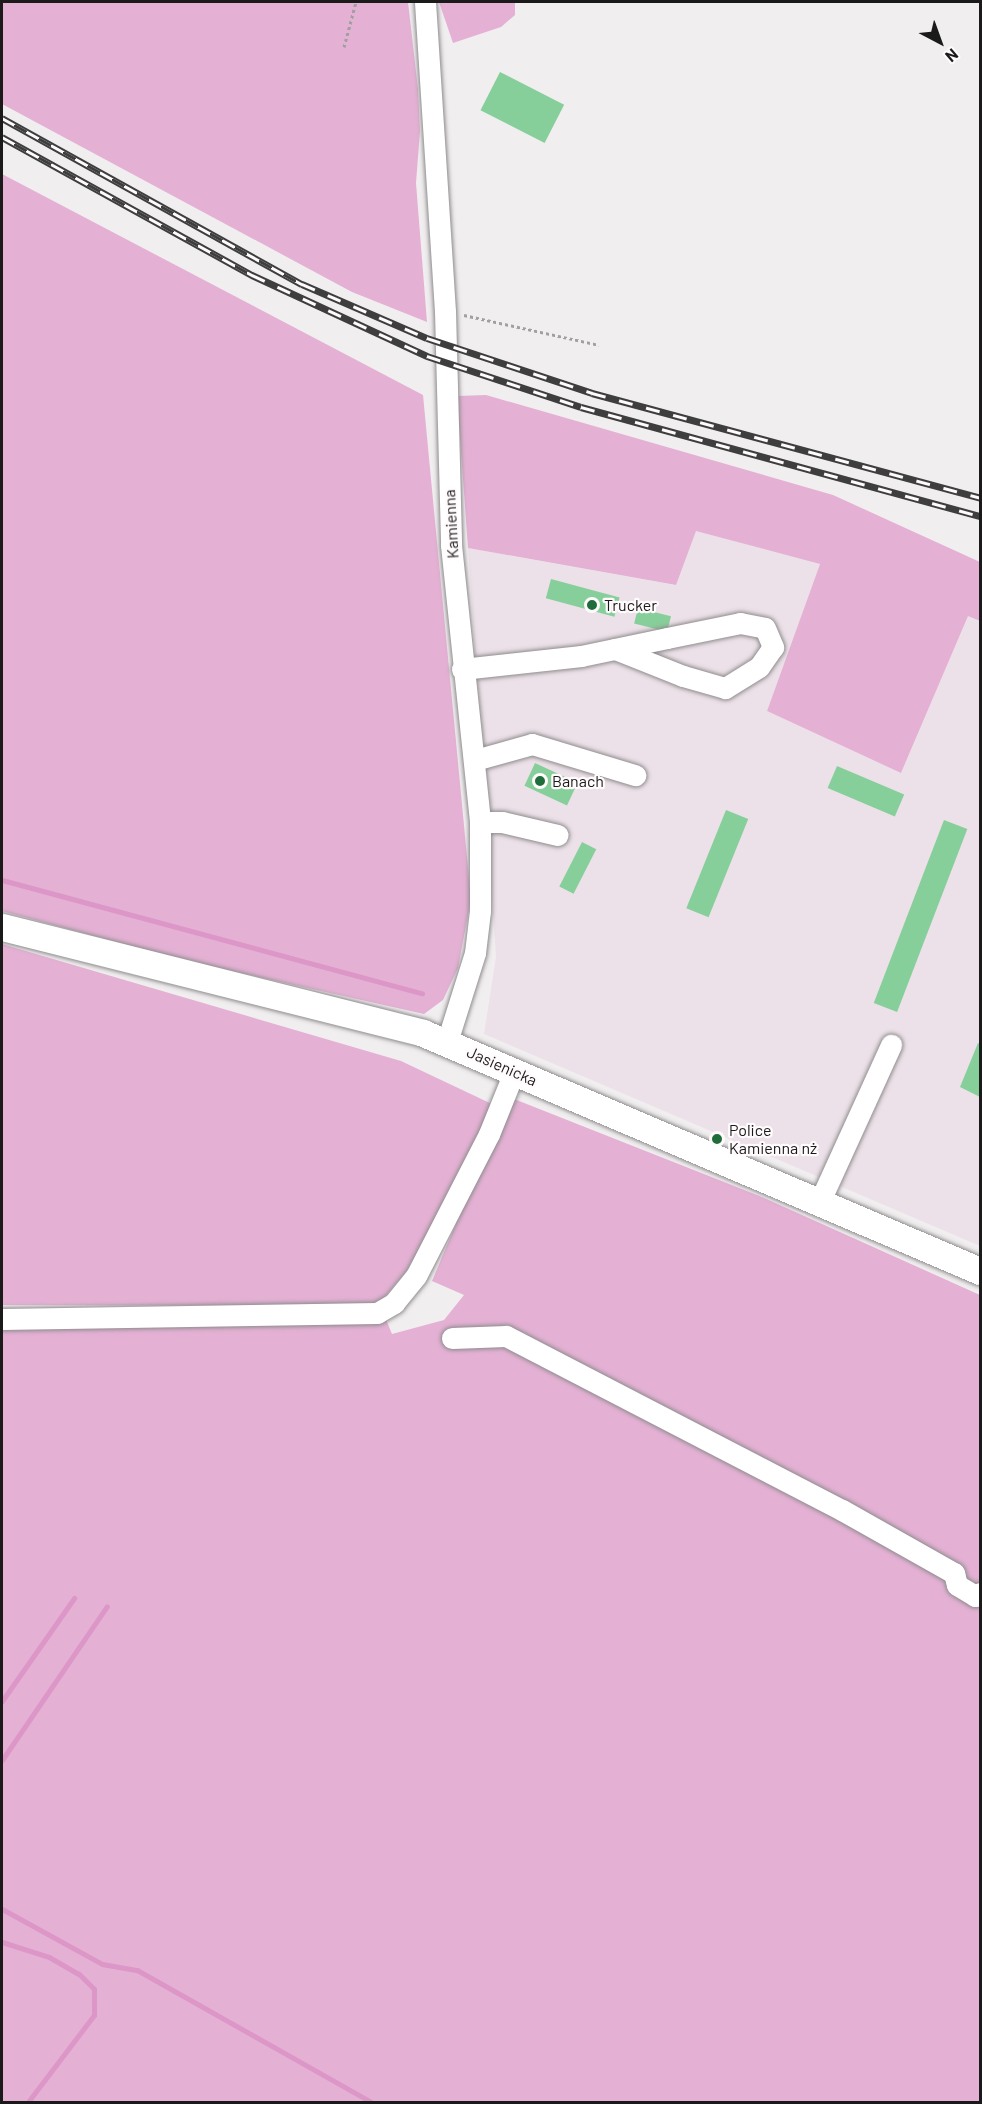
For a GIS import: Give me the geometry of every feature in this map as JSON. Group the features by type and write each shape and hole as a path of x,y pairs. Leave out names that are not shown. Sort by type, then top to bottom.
{"main road":[{"name":"Jasienicka","path":"2,927 110,957 358,1014 447,1042 981,1271"}],"street":[{"name":"Kamienna","path":"426,2 445,311 451,544 462,669 475,760 480,822 480,912 475,952 447,1042"},
{"path":"462,669 615,649 740,623 765,628 773,647 759,667 725,688 683,676 615,649"},
{"path":"475,760 532,744 634,775"},
{"path":"480,822 502,822 558,835"},
{"path":"819,1203 891,1045"},
{"path":"2,1319 377,1313 394,1303 416,1276 489,1134 514,1072"},
{"path":"452,1338 506,1336 842,1510 954,1573 957,1585 975,1596 981,1593"}],"path":[{"path":"344,47 356,2"},
{"path":"445,311 599,345"}],"shaded area":[{"path":"2,2 408,2 418,89 420,131 416,183 427,322 352,292 2,104"},
{"path":"439,2 515,2 515,15 501,27 453,43"},
{"path":"2,174 423,395 471,899 458,968 443,1000 424,1014 183,960 2,911"},
{"path":"486,395 833,495 980,562 980,621 968,616 901,773 767,711 820,564 696,531 676,585 468,548 457,396"},
{"path":"696,530 820,564 767,711 901,773 968,615 980,621 980,1246 484,1034 496,957 468,548 675,585"},
{"path":"2,944 401,1061 494,1105 462,1177 406,1272 377,1306 2,1305"},
{"path":"509,1097 762,1197 980,1295 980,2102 2,2102 2,1325 385,1317 392,1334 444,1320 464,1295 432,1281"}],"building":[{"path":"500,72 564,105 545,143 480,110"},
{"path":"551,579 620,597 614,617 546,598"},
{"path":"638,608 671,616 667,632 634,624"},
{"path":"535,763 578,783 567,806 524,786"},
{"path":"837,766 904,795 895,817 828,788"},
{"path":"726,810 748,819 709,917 686,908"},
{"path":"944,820 967,829 897,1012 874,1003"},
{"path":"582,842 596,849 574,894 559,887"},
{"path":"978,1043 980,1044 980,1097 960,1087"}],"waterway":[{"path":"2,880 422,993"},
{"path":"2,1701 74,1598"},
{"path":"2,1760 107,1606"},
{"path":"2,1909 102,1964 137,1970 371,2102"},
{"path":"2,1942 49,1957 79,1974 94,1989 94,2015 28,2102"}],"railway":[{"path":"2,118 302,284 427,338 592,393 980,498"},
{"path":"2,137 252,275 427,356 581,407 980,516"}],"place":[{"name":"Trucker","path":"592,605"},
{"name":"Banach","path":"540,781"},
{"name":"Police Kamienna nż","path":"717,1139"}]}
